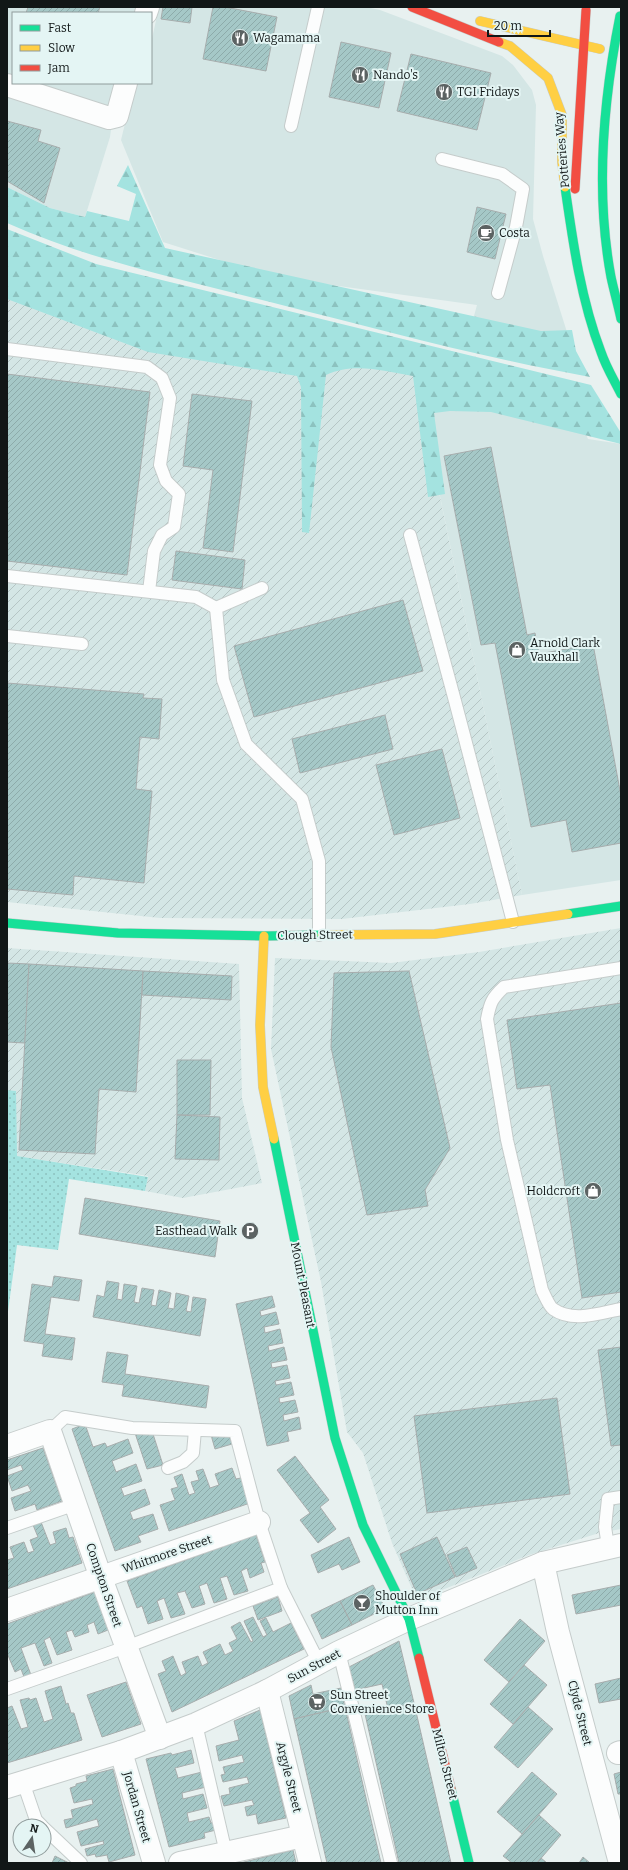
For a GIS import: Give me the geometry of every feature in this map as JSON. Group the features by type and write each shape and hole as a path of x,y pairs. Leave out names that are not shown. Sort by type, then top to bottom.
{"street":[{"name":"Potteries Way","path":"412,7 510,46 548,78 562,115 562,162 572,238 586,306 593,332 621,394"},
{"path":"421,7 585,47 617,51"},
{"path":"572,238 585,47 586,9"},
{"path":"619,13 617,51 603,137 604,219 611,277 621,319"},
{"path":"7,84 109,118 117,116 126,84"},
{"name":"Clough Street","path":"7,923 118,933 264,936 435,934 621,906"},
{"name":"Mount Pleasant","path":"264,936 260,1025 263,1087 335,1438 363,1525 409,1619"},
{"path":"7,1446 50,1431"},
{"name":"Compton Street","path":"50,1431 101,1578 160,1738"},
{"name":"Whitmore Street","path":"7,1610 259,1522"},
{"name":"Sun Street","path":"15,1785 121,1752 196,1724 267,1691 339,1652 409,1619 543,1563 614,1545"},
{"name":"Clyde Street","path":"543,1563 558,1632 620,1863"},
{"name":"Milton Street","path":"409,1619 469,1863"},
{"name":"Argyle Street","path":"267,1691 310,1863"},
{"name":"Jordan Street","path":"121,1752 154,1863"},
{"path":"180,1863 303,1836"}],"lane":[{"path":"291,126 318,7"},
{"path":"442,159 502,174 523,189 516,227 498,293"},
{"path":"7,349 147,367 162,378 170,398 160,465 166,481 179,494 174,528 162,535 154,551 149,591"},
{"path":"410,536 513,922"},
{"path":"7,576 196,596 216,608"},
{"path":"216,608 262,588"},
{"path":"216,608 223,680 246,744 302,799 319,861 319,935"},
{"path":"7,636 82,644"},
{"path":"621,968 504,986 493,996 489,1006 487,1019 507,1140 542,1290 552,1309 569,1316 621,1309"},
{"path":"50,1431 65,1417 132,1428 235,1431 259,1522 280,1588 319,1663"},
{"path":"168,1468 183,1462 193,1453 195,1430"},
{"path":"614,1545 605,1527 608,1499 621,1497"},
{"path":"7,1528 76,1504"},
{"path":"7,1689 126,1647 280,1588"},
{"path":"339,1652 391,1863"},
{"path":"196,1724 226,1853"},
{"path":"15,1785 35,1818"},
{"path":"52,1836 81,1863"}],"shaded area":[{"path":"7,7 141,7 139,12 12,12 12,84 121,84 114,108 110,137 85,217 50,208 7,187"},
{"path":"159,7 366,7 380,10 502,56 513,65 532,90 536,105 533,219 572,348 471,327 477,305 273,277 163,242 121,140 135,84 152,84 152,38"},
{"path":"7,264 430,374 418,390 522,895 470,904 342,919 160,918 7,902"},
{"path":"418,389 582,426 588,439 621,444 621,880 522,895"},
{"path":"621,928 621,1529 599,1533 529,1555 417,1600 392,1543 363,1453 347,1432 321,1282 271,1049 275,958 391,963 479,952"},
{"path":"7,948 239,964 242,1098 262,1183 183,1198 145,1191 148,1176 16,1156 16,1091 7,1090"}],"green space":[{"path":"128,165 165,248 541,331 572,330 576,351 590,377 470,352 172,278 72,248 7,223 7,187 50,208 85,217 87,211 129,221 136,194 117,186"},
{"path":"7,229 96,264 591,385 621,433 621,444 491,412 450,411 434,413 445,494 428,497 413,376 358,368 337,371 326,375 309,533 302,532 301,387 297,376 148,352 7,299"},
{"path":"7,1090 16,1091 17,1156 148,1177 145,1191 69,1179 58,1250 17,1245 7,1319"}],"building":[{"path":"28,7 100,7 98,12 26,12"},
{"path":"163,7 192,7 190,23 161,19"},
{"name":"Wagamama","path":"213,7 225,7 277,17 266,71 203,59"},
{"name":"Nando's","path":"341,42 391,53 379,108 329,97"},
{"name":"TGI Fridays","path":"411,54 491,73 477,130 397,111"},
{"path":"7,121 41,130 38,141 60,148 44,203 7,181"},
{"name":"Costa","path":"477,207 506,214 495,259 467,252"},
{"path":"7,374 150,392 127,575 7,561"},
{"path":"192,394 252,401 233,552 203,548 213,470 183,466"},
{"name":"Arnold Clark Vauxhall","path":"491,447 527,635 535,633 539,654 593,644 621,796 621,843 572,852 566,820 531,827 495,643 481,645 444,456"},
{"path":"176,551 245,560 242,589 172,580"},
{"path":"403,600 423,671 254,717 234,646"},
{"path":"7,683 144,694 143,698 162,699 159,739 140,737 136,789 152,791 144,883 74,876 73,895 7,889"},
{"path":"385,715 393,749 300,773 292,739"},
{"path":"442,749 460,818 394,835 376,765"},
{"path":"7,963 29,964 25,1043 7,1042"},
{"path":"29,964 143,971 136,1092 99,1089 95,1154 19,1150"},
{"path":"143,971 232,976 231,1000 142,995"},
{"path":"409,971 450,1148 425,1190 428,1206 367,1215 331,1047 334,973"},
{"name":"Holdcroft","path":"621,1003 621,1292 582,1298 550,1085 517,1089 507,1020"},
{"path":"177,1060 211,1060 210,1115 177,1115"},
{"path":"177,1115 220,1117 219,1160 175,1159"},
{"path":"85,1198 220,1221 215,1257 79,1234"},
{"path":"54,1276 82,1280 79,1301 51,1297 45,1334 75,1338 72,1360 42,1356 44,1344 24,1341 32,1284 52,1287"},
{"path":"107,1281 119,1283 117,1299 122,1300 124,1284 137,1286 134,1302 139,1303 142,1288 154,1290 151,1305 156,1306 159,1290 171,1293 168,1308 174,1309 176,1293 189,1296 186,1311 191,1312 193,1297 206,1299 200,1336 93,1317 97,1295 104,1297"},
{"path":"272,1296 275,1307 260,1311 261,1316 276,1312 279,1324 264,1327 265,1333 280,1329 283,1343 268,1346 269,1351 284,1347 287,1360 271,1363 272,1368 287,1365 290,1378 275,1381 276,1385 291,1382 294,1395 279,1398 280,1403 295,1400 298,1412 283,1415 284,1421 299,1417 301,1429 287,1432 289,1441 267,1446 236,1304"},
{"path":"621,1347 621,1445 611,1446 598,1350"},
{"path":"107,1352 128,1355 125,1374 209,1386 206,1408 122,1396 124,1385 102,1382"},
{"path":"557,1398 570,1494 427,1513 414,1416"},
{"path":"85,1424 93,1447 105,1443 107,1447 128,1439 133,1453 112,1461 116,1472 136,1464 142,1481 121,1488 124,1496 145,1489 150,1504 130,1512 133,1520 153,1514 158,1529 138,1536 141,1542 115,1551 72,1429"},
{"path":"135,1433 153,1434 163,1465 147,1469"},
{"path":"211,1435 229,1435 232,1444 215,1449"},
{"path":"43,1448 62,1501 37,1510 35,1504 15,1511 11,1498 31,1491 28,1485 12,1491 7,1476 23,1470 21,1465 7,1470 7,1460"},
{"path":"295,1456 329,1500 320,1507 336,1529 318,1543 300,1520 310,1513 277,1470"},
{"path":"232,1468 236,1479 245,1477 250,1503 169,1531 160,1505 175,1500 171,1489 178,1487 174,1477 182,1474 189,1495 195,1493 191,1482 199,1480 196,1471 203,1469 210,1488 219,1485 215,1474"},
{"path":"41,1522 50,1545 56,1543 53,1532 66,1528 69,1538 73,1537 82,1563 7,1589 7,1560 14,1558 10,1547 24,1542 28,1553 34,1551 30,1540 38,1537 33,1525"},
{"path":"256,1535 265,1562 261,1563 264,1572 250,1578 247,1568 241,1571 248,1591 234,1595 227,1576 220,1578 227,1599 214,1603 207,1583 199,1586 205,1604 192,1608 185,1591 177,1593 185,1614 171,1618 164,1598 157,1601 163,1619 148,1624 142,1606 137,1608 127,1581"},
{"path":"349,1537 360,1562 342,1570 339,1564 318,1573 311,1555"},
{"path":"437,1537 455,1577 417,1594 400,1554"},
{"path":"467,1547 477,1568 456,1577 447,1555"},
{"name":"Shoulder of Mutton Inn","path":"373,1585 384,1606 382,1610 352,1625 340,1601"},
{"path":"621,1585 621,1605 576,1614 572,1595"},
{"path":"95,1592 108,1630 98,1634 94,1622 87,1625 89,1632 75,1637 72,1630 66,1632 72,1650 57,1655 50,1637 44,1640 52,1663 44,1666 35,1643 21,1648 31,1675 24,1677 21,1669 15,1672 7,1653 7,1624"},
{"path":"278,1597 282,1611 258,1620 253,1606"},
{"path":"340,1601 352,1625 322,1639 311,1615"},
{"path":"253,1617 263,1637 267,1635 260,1621 266,1618 273,1632 291,1623 304,1649 172,1712 158,1674 166,1671 162,1661 173,1656 181,1676 186,1673 182,1662 198,1656 202,1666 208,1663 203,1652 220,1644 225,1655 233,1651 229,1643 237,1639 231,1627 240,1622 251,1642 253,1641 244,1621"},
{"path":"520,1619 545,1641 509,1682 484,1660"},
{"path":"399,1641 414,1703 388,1709 382,1684 355,1690 349,1667"},
{"path":"524,1665 547,1685 513,1724 490,1704"},
{"path":"621,1678 621,1699 599,1703 595,1684"},
{"path":"126,1682 141,1724 102,1737 87,1695"},
{"name":"Sun Street Convenience Store","path":"311,1685 313,1694 341,1688 345,1707 294,1719 289,1696"},
{"path":"61,1686 66,1704 68,1703 71,1713 74,1713 82,1740 7,1763 7,1708 12,1706 21,1729 28,1727 20,1700 29,1698 30,1700 36,1698 44,1722 53,1719 45,1691"},
{"path":"414,1703 451,1863 399,1863 365,1714"},
{"path":"345,1707 381,1863 327,1863 294,1719"},
{"path":"528,1707 553,1729 518,1768 494,1747"},
{"path":"260,1710 286,1818 258,1824 256,1814 247,1816 245,1807 254,1805 252,1800 224,1806 221,1796 230,1794 229,1788 249,1783 247,1777 223,1782 221,1775 225,1774 223,1767 244,1762 242,1755 219,1761 216,1746 239,1740 234,1721"},
{"path":"191,1750 194,1763 175,1768 178,1778 206,1771 210,1786 182,1793 183,1799 203,1794 207,1808 187,1813 189,1822 209,1817 211,1823 214,1822 216,1830 204,1833 205,1838 169,1847 146,1759"},
{"path":"113,1769 135,1855 109,1862 107,1855 96,1857 95,1854 87,1856 85,1849 104,1844 103,1841 81,1846 77,1832 99,1826 97,1819 66,1828 64,1820 73,1818 71,1810 93,1804 92,1799 74,1803 70,1788 76,1786 76,1784 87,1781 86,1776"},
{"path":"532,1772 557,1794 522,1834 497,1812"},
{"path":"621,1772 621,1794 618,1794 614,1774"},
{"path":"539,1815 561,1835 537,1863 512,1863 503,1856"},
{"path":"293,1850 296,1863 240,1863"},
{"path":"55,1856 69,1863 52,1863"},
{"path":"583,1857 590,1863 579,1863"},
{"path":"541,1858 547,1863 537,1863"}],"traffic: fast":[{"path":"620,16 605,113 602,179 606,245 611,277 621,319"},
{"path":"565,187 575,250 588,312 603,358 621,394"},
{"path":"568,914 621,906"},
{"path":"7,923 118,933 264,936 322,935"},
{"path":"274,1139 335,1438 363,1525 409,1619 419,1658"},
{"path":"451,1789 469,1863"}],"traffic: slow":[{"path":"480,21 600,49"},
{"path":"499,42 510,46 548,78 562,115 562,162 565,187"},
{"path":"322,935 435,934 568,914"},
{"path":"264,936 260,1025 263,1087 274,1139"}],"traffic: jam":[{"path":"412,7 499,42"},
{"path":"575,189 586,10"},
{"path":"419,1658 451,1789"}],"place":[{"name":"Wagamama","path":"240,38"},
{"name":"Nando's","path":"360,75"},
{"name":"TGI Fridays","path":"444,92"},
{"name":"Costa","path":"486,233"},
{"name":"Arnold Clark Vauxhall","path":"517,650"},
{"name":"Holdcroft","path":"593,1191"},
{"name":"Easthead Walk","path":"250,1231"},
{"name":"Shoulder of Mutton Inn","path":"362,1603"},
{"name":"Sun Street Convenience Store","path":"317,1702"}]}
